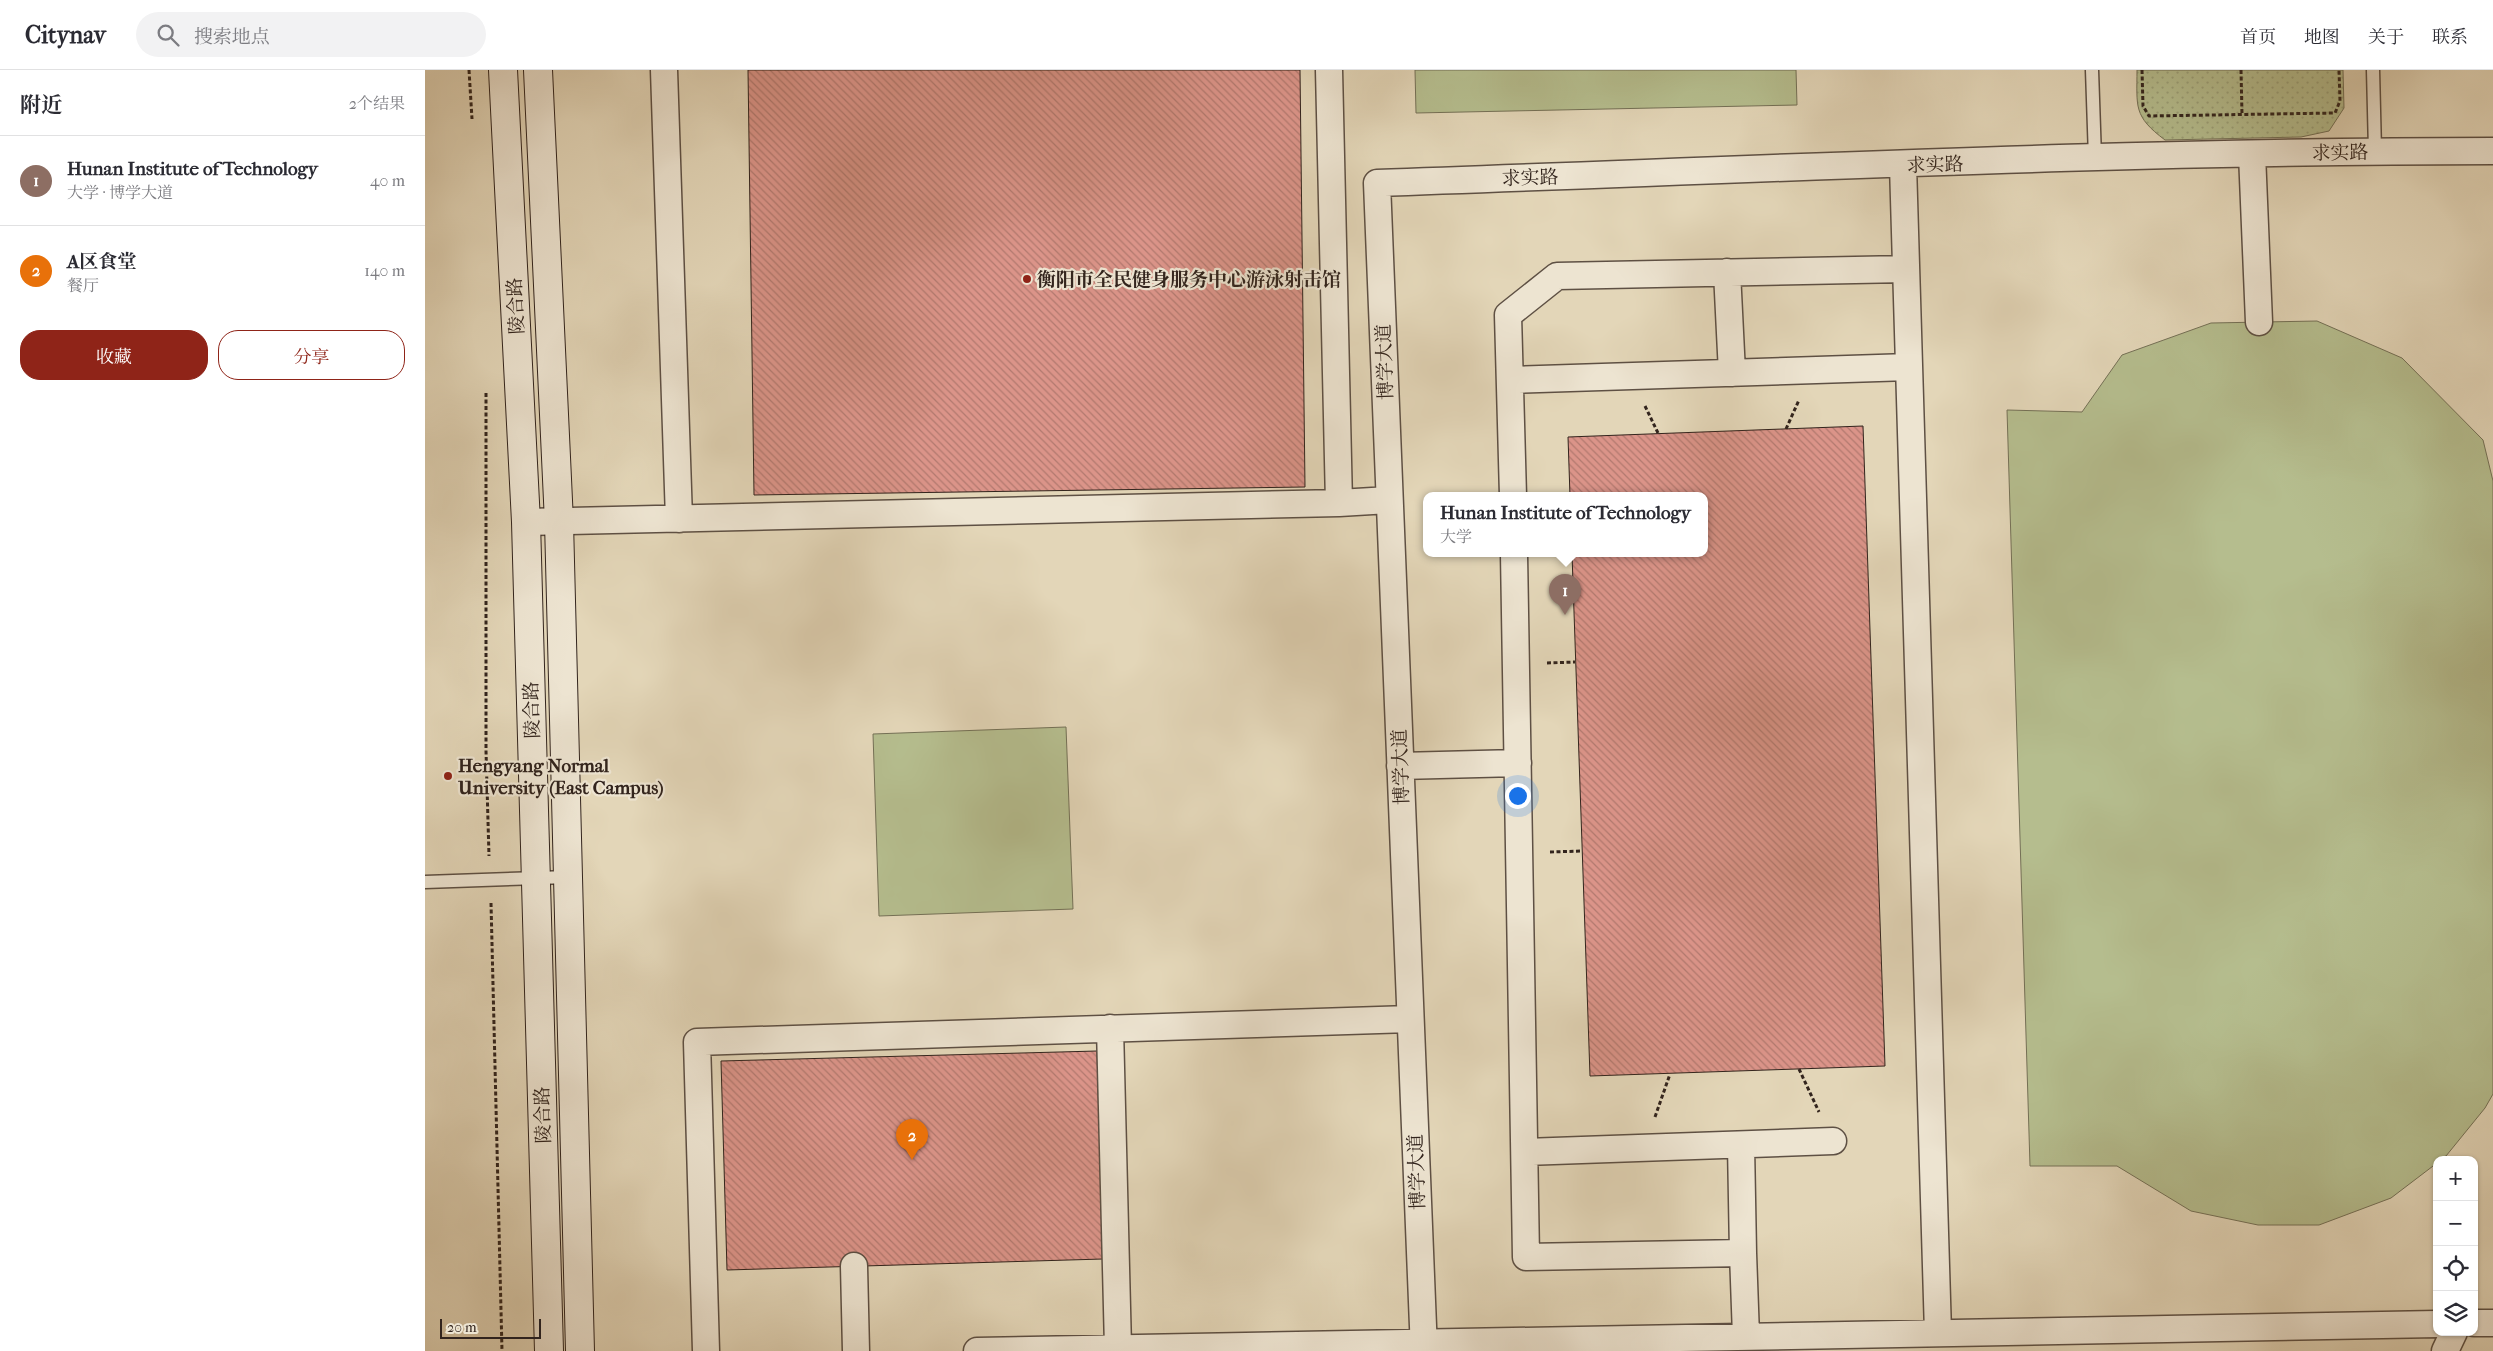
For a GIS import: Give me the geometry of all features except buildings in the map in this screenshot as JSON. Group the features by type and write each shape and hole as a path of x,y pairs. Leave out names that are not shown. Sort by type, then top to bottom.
{"street":[{"name":"陵合路","path":"503,70 526,522 549,1351"},
{"name":"陵合路","path":"537,70 559,522 580,1351"},
{"path":"664,70 679,519"},
{"path":"1329,70 1339,503"},
{"name":"求实路","path":"1377,183 2095,158 2375,151 2493,151"},
{"path":"2252,154 2259,322"},
{"path":"1903,165 1937,1333"},
{"name":"博学大道","path":"1377,183 1423,1346"},
{"path":"1513,492 1508,315 1557,276 1906,269"},
{"path":"1727,272 1732,373"},
{"path":"1511,380 1909,367"},
{"path":"526,522 1339,503 1389,500"},
{"path":"1514,557 1526,1257 1743,1253"},
{"path":"1400,766 1518,764"},
{"path":"706,1351 697,1042 1410,1019"},
{"path":"1109,1028 1118,1348"},
{"path":"1525,1152 1833,1141"},
{"path":"1741,1144 1746,1336"},
{"path":"854,1266 856,1351"},
{"path":"2478,1323 2493,1323"},
{"path":"977,1351 1423,1346 1746,1336 1937,1333 2102,1341 2433,1324"},
{"path":"2445,1351 2452,1336"}],"lane":[{"path":"2092,70 2095,158"},
{"path":"2373,70 2375,151"},
{"path":"425,882 568,877"}],"path":[{"path":"469,70 472,128"},
{"path":"2142,70 2143,106 2149,116 2335,113 2340,101 2339,70"},
{"path":"2241,70 2242,115"},
{"path":"486,392 486,751 502,1351"},
{"path":"1799,1069 1833,1141"},
{"path":"1644,1148 1670,1074"}],"green space":[{"path":"1415,70 1796,70 1797,105 1416,113"},
{"path":"2137,70 2343,70 2344,108 2329,131 2301,137 2165,140 2147,124 2139,110 2137,102"},
{"path":"2317,321 2402,358 2483,440 2493,481 2493,1094 2485,1108 2446,1156 2433,1156 2433,1166 2391,1198 2319,1225 2258,1225 2191,1211 2117,1166 2030,1166 2007,410 2082,412 2122,355 2211,323"},
{"path":"1066,727 1073,909 879,916 873,734"}],"place":[{"name":"衡阳市全民健身服务中心游泳射击馆","path":"1027,279"},
{"name":"Hunan Institute of Technology","path":"1565,615"},
{"name":"Hengyang Normal University (East Campus)","path":"448,776"},
{"name":"A区食堂","path":"912,1160"}]}
